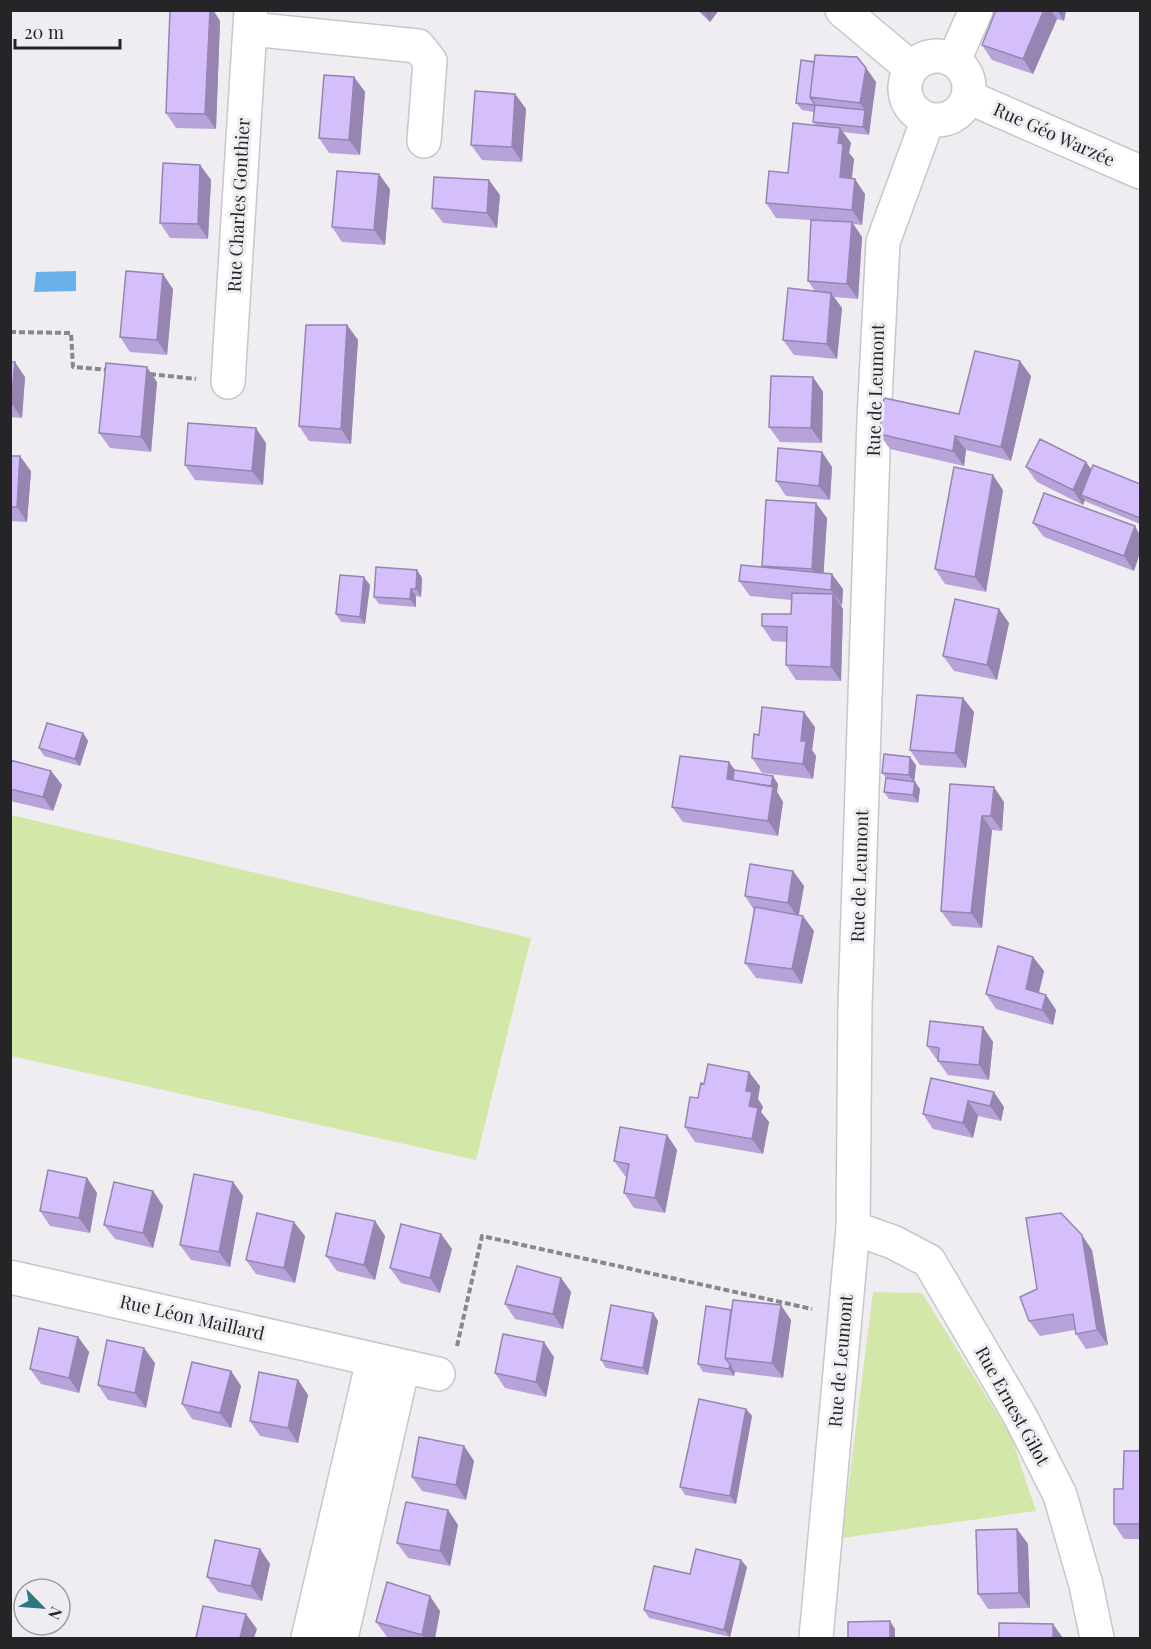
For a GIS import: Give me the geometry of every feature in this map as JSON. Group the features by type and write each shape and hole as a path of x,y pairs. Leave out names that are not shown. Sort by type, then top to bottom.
{"street":[{"path":"842,10 911,68"},
{"path":"954,60 976,10"},
{"name":"Rue Charles Gonthier","path":"228,382 250,20 418,46 430,61 424,141"},
{"path":"931,56 954,60 967,76 968,98 964,106 948,119 928,119 919,115 906,99 906,78 911,68 931,56"},
{"name":"Rue Géo Warzée","path":"968,98 1140,172"},
{"name":"Rue de Leumont","path":"816,1638 853,1228 855,1007 874,419 883,242 928,119"},
{"name":"Rue Ernest Gilot","path":"853,1228 893,1242 929,1261 1020,1416 1060,1495 1086,1585 1097,1638"},
{"name":"Rue Léon Maillard","path":"10,1277 438,1374"},
{"path":"308,1638 388,1363"},
{"path":"341,1638 388,1363"}],"path":[{"path":"10,332 71,333 73,367 121,371"},
{"path":"144,374 228,382"},
{"path":"438,1374 450,1377 482,1236 815,1310 845,1314"}],"green space":[{"path":"11,815 531,938 476,1160 11,1056"},
{"path":"873,1292 922,1293 1011,1436 1036,1511 842,1538"}],"water":[{"path":"76,271 76,291 34,292 36,272"}],"building":[{"path":"170,10 210,10 205,114 166,113"},
{"path":"996,10 1044,10 1023,59 982,45"},
{"path":"815,55 857,57 866,68 860,103 810,97"},
{"path":"801,60 814,62 810,97 815,105 796,103"},
{"path":"324,75 354,77 349,140 319,138"},
{"path":"475,91 515,94 512,147 471,145"},
{"path":"815,105 865,110 863,127 813,122"},
{"path":"793,123 840,128 838,143 843,144 840,177 855,179 852,210 766,203 769,171 788,173"},
{"path":"163,163 200,165 198,224 160,223"},
{"path":"337,171 379,174 374,230 332,227"},
{"path":"434,177 489,180 487,213 432,208"},
{"path":"811,220 852,222 847,284 808,281"},
{"path":"126,271 163,274 157,340 120,337"},
{"path":"788,288 831,293 827,344 783,340"},
{"path":"306,325 347,325 341,429 299,426"},
{"path":"975,351 1020,361 1001,447 955,436 953,451 879,434 884,398 959,414"},
{"path":"10,362 15,362 11,403 10,403"},
{"path":"106,363 147,367 141,437 99,433"},
{"path":"771,376 813,377 811,428 769,427"},
{"path":"188,423 256,428 252,471 185,465"},
{"path":"1040,439 1086,462 1073,490 1026,467"},
{"path":"778,448 822,452 819,486 776,481"},
{"path":"10,456 20,456 17,507 10,507"},
{"path":"1093,465 1140,484 1140,518 1081,495"},
{"path":"954,467 993,475 975,577 935,569"},
{"path":"1044,493 1135,526 1124,556 1033,523"},
{"path":"766,500 816,503 812,569 762,566"},
{"path":"741,565 832,574 831,590 739,581"},
{"path":"376,567 417,570 416,589 411,589 410,599 374,597"},
{"path":"340,575 364,577 360,617 336,614"},
{"path":"792,593 833,594 831,667 786,665 787,627 762,626 762,614 791,614"},
{"path":"955,599 999,609 987,665 943,656"},
{"path":"917,695 963,698 955,753 910,750"},
{"path":"762,707 804,712 801,741 806,741 803,764 752,758 754,734 759,735"},
{"path":"47,723 83,733 75,759 39,748"},
{"path":"884,754 910,757 909,775 882,773"},
{"path":"680,756 729,762 727,779 773,787 768,821 672,807"},
{"path":"10,760 51,771 43,797 10,789"},
{"path":"734,770 773,776 771,786 733,780"},
{"path":"886,778 915,782 913,795 884,792"},
{"path":"950,784 994,787 991,816 982,816 971,913 941,911"},
{"path":"750,864 793,871 788,903 745,896"},
{"path":"755,907 803,916 792,969 745,963"},
{"path":"998,946 1033,957 1026,989 1046,995 1042,1010 986,994"},
{"path":"930,1021 983,1027 979,1065 938,1061 939,1048 927,1046"},
{"path":"708,1064 749,1072 746,1091 752,1092 749,1106 758,1108 752,1139 685,1127 690,1097 698,1098 701,1083 704,1084"},
{"path":"931,1078 994,1092 990,1106 968,1101 963,1123 923,1114"},
{"path":"620,1127 667,1135 655,1198 624,1193 629,1164 614,1161"},
{"path":"48,1170 87,1178 79,1218 40,1211"},
{"path":"194,1174 233,1182 219,1252 180,1245"},
{"path":"114,1182 153,1191 143,1233 104,1225"},
{"path":"257,1213 294,1222 284,1268 246,1260"},
{"path":"336,1213 375,1221 364,1265 326,1256"},
{"path":"1061,1213 1082,1235 1097,1330 1076,1334 1073,1314 1029,1321 1020,1297 1037,1289 1026,1218"},
{"path":"401,1224 441,1234 430,1278 390,1268"},
{"path":"517,1266 561,1278 553,1314 505,1304"},
{"path":"733,1300 781,1305 772,1363 725,1358"},
{"path":"611,1305 653,1313 643,1368 601,1360"},
{"path":"706,1306 731,1310 725,1358 730,1364 729,1369 698,1364"},
{"path":"39,1328 78,1337 69,1378 30,1369"},
{"path":"503,1334 544,1342 536,1382 495,1373"},
{"path":"107,1340 144,1348 135,1393 98,1385"},
{"path":"192,1362 231,1371 220,1413 182,1404"},
{"path":"259,1372 298,1380 288,1428 250,1421"},
{"path":"699,1399 746,1409 730,1496 680,1487"},
{"path":"419,1437 464,1446 456,1485 412,1477"},
{"path":"1124,1451 1140,1451 1140,1524 1114,1524 1114,1489 1123,1489"},
{"path":"406,1502 448,1510 440,1551 397,1543"},
{"path":"1017,1529 1019,1593 978,1594 976,1530"},
{"path":"215,1540 260,1549 251,1586 207,1577"},
{"path":"696,1549 741,1560 724,1630 644,1610 654,1566 690,1574"},
{"path":"387,1582 430,1596 422,1635 376,1622"},
{"path":"203,1606 246,1614 240,1638 196,1638"},
{"path":"890,1621 890,1638 848,1638 848,1622"},
{"path":"999,1623 1053,1624 1053,1638 999,1638"}]}
